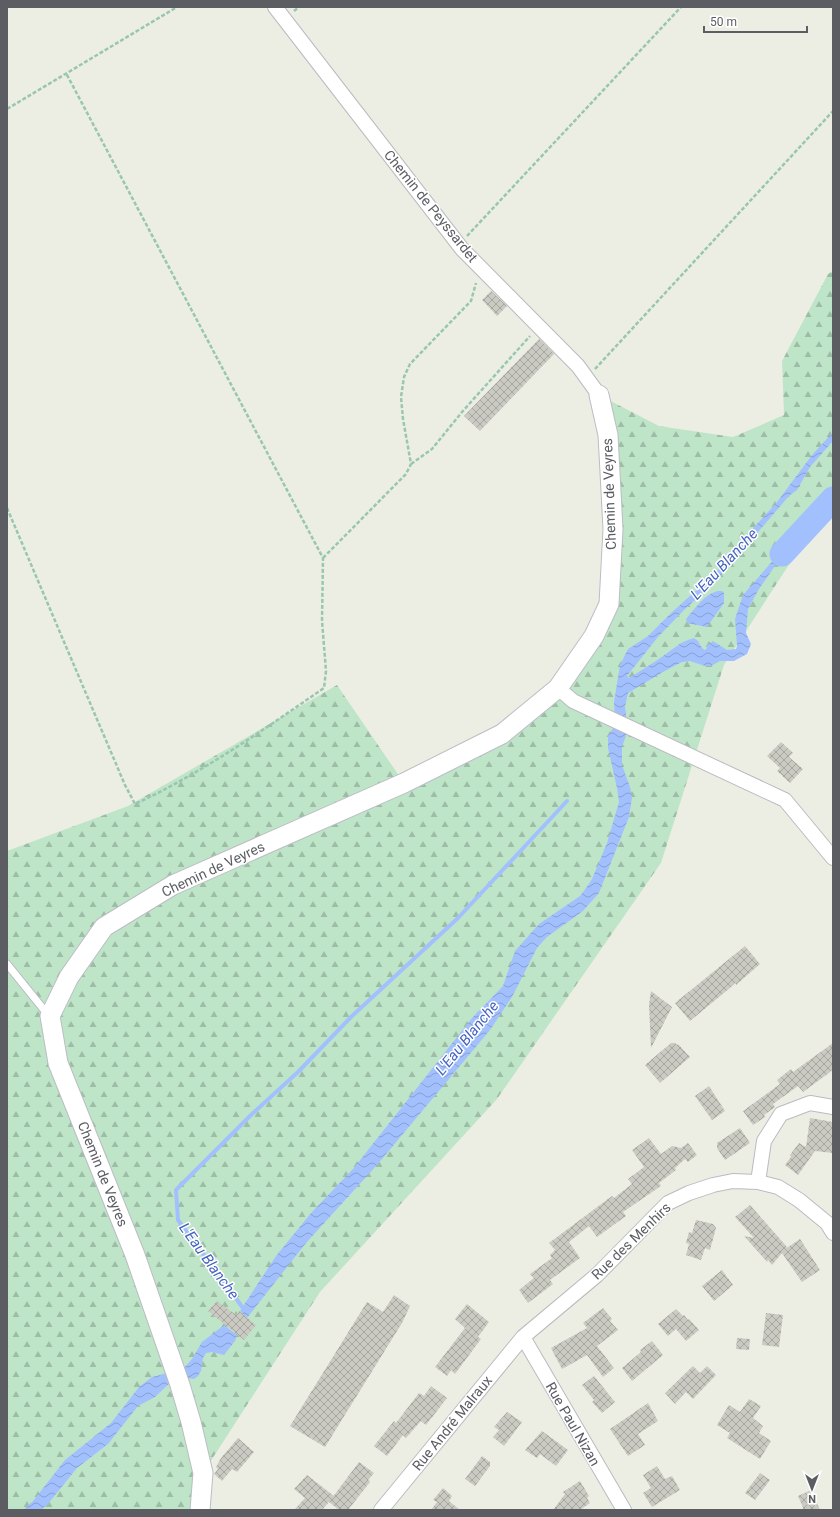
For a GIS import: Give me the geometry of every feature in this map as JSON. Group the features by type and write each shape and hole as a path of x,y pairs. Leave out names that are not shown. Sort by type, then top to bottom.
{"street":[{"name":"Chemin de Peyssardet","path":"275,7 462,249 578,366 599,395"},
{"name":"Chemin de Veyres","path":"200,1510 202,1473 191,1422 180,1385 135,1254 58,1063 50,1016 69,977 104,927 173,885 404,783 502,734 558,688 594,636 608,604 613,529 608,435 599,395"},
{"path":"558,688 573,701 785,800 833,858"},
{"path":"758,1182 764,1142 781,1114 810,1103 833,1107"},
{"name":"Rue des Menhirs","path":"523,1336 597,1275 668,1203 689,1193 713,1185 733,1181 758,1182 778,1187 799,1200 827,1223 833,1233"},
{"name":"Rue André Malraux","path":"381,1510 523,1336"},
{"name":"Rue Paul Nizan","path":"523,1336 624,1510"}],"lane":[{"path":"7,964 50,1016"}],"path":[{"path":"7,109 177,7"},
{"path":"467,236 681,7"},
{"path":"7,508 125,785 136,804 159,793 250,738 324,688 326,671 322,621 323,558 66,73"},
{"path":"587,378 833,111"},
{"path":"411,464 403,419 401,397 404,377 410,364 471,301 475,290 479,267"},
{"path":"323,558 406,474 411,464 432,449 462,412 539,326"}],"green space":[{"path":"833,271 833,513 805,540 724,665 661,863 497,1099 320,1292 203,1473 200,1510 7,1510 7,851 128,806 337,685 404,783 502,734 558,688 609,604 599,395 659,426 733,437 784,415 782,361 828,274"}],"water":[{"path":"833,432 833,441 810,467 797,490 789,496 715,582 684,610 658,637 627,676 629,678 681,643 694,638 705,650 707,648 706,646 713,641 727,650 736,649 735,619 743,595 822,504 833,494 833,502 814,518 797,541 784,553 759,589 748,609 746,633 751,644 747,654 734,661 720,661 711,666 705,666 690,661 682,662 628,693 625,707 628,730 622,747 622,765 630,787 632,798 629,817 599,893 583,911 547,937 537,948 512,997 490,1030 377,1165 306,1243 247,1318 240,1311 276,1256 311,1213 353,1169 472,1018 503,986 515,951 539,924 580,896 592,879 607,843 619,802 608,748 608,736 615,725 614,702 620,665 628,649 648,636 721,567 737,546 777,502 812,455"},
{"path":"722,591 724,593 724,603 707,627 687,623 686,619 700,602 708,595"},
{"path":"224,1325 237,1335 235,1341 224,1355 212,1352 206,1353 198,1376 194,1379 187,1378 172,1381 155,1397 138,1406 108,1444 77,1468 48,1504 41,1510 23,1510 33,1501 65,1460 111,1423 139,1387 152,1377 183,1369 192,1359 202,1342"}],"building":[{"path":"491,291 507,306 497,316 482,300"},
{"path":"539,339 554,354 480,431 464,416"},
{"path":"781,742 793,753 789,757 803,769 790,783 777,771 780,768 767,756"},
{"path":"745,946 760,964 690,1021 675,1003"},
{"path":"651,991 672,1007 651,1048 649,1005"},
{"path":"671,1043 678,1044 690,1057 660,1083 645,1065"},
{"path":"833,1043 833,1070 803,1092 798,1086 773,1104 775,1107 764,1115 765,1117 753,1125 743,1111 780,1084 777,1080 791,1069 793,1072"},
{"path":"709,1086 725,1111 712,1120 695,1096"},
{"path":"810,1118 833,1122 833,1153 815,1151 798,1175 785,1165 799,1143 806,1147"},
{"path":"740,1128 750,1143 725,1160 717,1148 717,1143"},
{"path":"649,1138 661,1154 672,1146 681,1148 688,1143 697,1155 688,1162 685,1159 675,1168 676,1170 659,1183 661,1186 623,1212 626,1216 597,1237 589,1226 569,1242 580,1258 550,1280 553,1284 528,1303 519,1290 534,1278 530,1274 552,1258 550,1255 555,1250 549,1243 612,1196 614,1198 632,1184 628,1179 644,1167 632,1150"},
{"path":"750,1205 787,1247 785,1249 800,1239 820,1270 802,1282 782,1253 772,1265 768,1260 767,1262 744,1236 754,1238 735,1217"},
{"path":"696,1220 713,1224 716,1228 710,1250 705,1248 701,1260 686,1255 689,1244 686,1243 689,1232 692,1233"},
{"path":"722,1270 733,1285 714,1301 702,1286"},
{"path":"394,1295 410,1306 402,1323 325,1447 290,1426 367,1302 383,1312"},
{"path":"217,1301 236,1315 239,1311 256,1325 244,1340 208,1311"},
{"path":"467,1304 489,1322 478,1337 481,1339 455,1374 451,1370 447,1376 435,1367 465,1328 455,1319"},
{"path":"603,1308 612,1319 610,1321 618,1330 597,1346 614,1368 603,1377 587,1355 562,1369 551,1348 587,1328 583,1323"},
{"path":"676,1309 688,1320 689,1319 699,1330 686,1341 676,1329 668,1336 658,1324"},
{"path":"766,1313 783,1315 779,1347 762,1345"},
{"path":"737,1338 750,1339 749,1350 736,1349"},
{"path":"652,1341 663,1355 632,1381 622,1368 641,1352 640,1350"},
{"path":"693,1366 700,1373 707,1366 716,1375 693,1399 686,1392 675,1404 665,1393"},
{"path":"594,1376 615,1402 602,1413 592,1402 594,1400 582,1385"},
{"path":"431,1386 447,1398 426,1425 421,1421 406,1438 403,1435 387,1456 374,1446 394,1421 396,1423 419,1393 424,1396"},
{"path":"749,1399 761,1406 753,1418 763,1426 759,1433 771,1441 760,1459 727,1438 730,1433 717,1425 729,1405 740,1412"},
{"path":"648,1403 658,1421 638,1434 645,1445 628,1456 610,1429"},
{"path":"507,1412 522,1422 504,1446 493,1437 499,1430 494,1427"},
{"path":"542,1431 568,1450 556,1466 540,1454 537,1458 525,1450"},
{"path":"238,1438 254,1452 237,1472 232,1469 222,1481 214,1474 218,1469 216,1467 221,1458"},
{"path":"482,1456 490,1462 490,1466 475,1486 465,1479"},
{"path":"359,1462 374,1473 368,1480 370,1482 348,1510 339,1510 329,1502"},
{"path":"657,1466 665,1479 672,1476 680,1490 652,1507 643,1493 651,1488 643,1475"},
{"path":"760,1473 770,1480 755,1500 745,1493"},
{"path":"307,1475 334,1496 322,1510 294,1510 305,1498 294,1489"},
{"path":"580,1481 589,1496 587,1498 590,1503 580,1510 553,1510 565,1494 563,1492"},
{"path":"443,1488 452,1496 449,1501 460,1510 431,1510 437,1502 433,1500"},
{"path":"811,1490 820,1510 804,1510 798,1496"}],"waterway":[{"name":"L'Eau Blanche","path":"782,554 833,499"},
{"name":"L'Eau Blanche","path":"243,1308 178,1220 176,1190 251,1115 298,1072 351,1017 458,918 567,801"}]}
